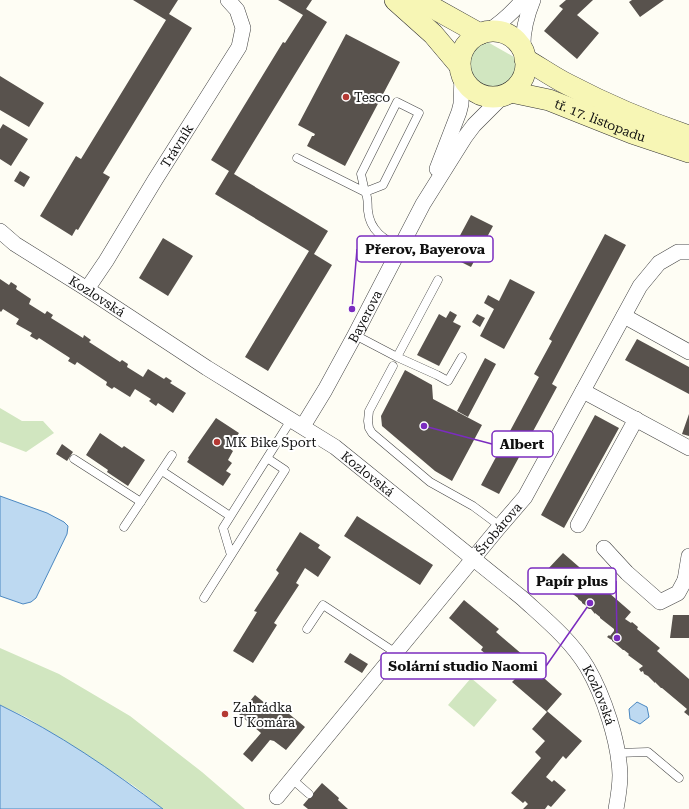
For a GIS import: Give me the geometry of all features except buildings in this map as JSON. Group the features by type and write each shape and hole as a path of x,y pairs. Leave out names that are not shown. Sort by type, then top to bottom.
{"main road":[{"name":"tř. 17. listopadu","path":"395,0 433,34 461,70 465,82 479,94 491,97 508,94 548,100 632,134 689,152"},
{"name":"tř. 17. listopadu","path":"419,0 483,33 494,32 507,35 514,39 524,55 566,84 657,126 689,136"},
{"path":"461,70 461,56 465,47 472,40 483,33"},
{"path":"508,94 518,86 523,78 526,68 524,55"}],"street":[{"name":"Trávník","path":"87,289 239,47 243,28 237,10 228,0"},
{"path":"483,33 498,25 523,0"},
{"path":"524,55 524,29 526,18 533,0"},
{"name":"Bayerova","path":"423,204 459,112 461,104 461,70"},
{"name":"Bayerova","path":"297,423 325,390 423,204 469,131 482,116 508,94"},
{"name":"Kozlovská","path":"0,231 15,244 87,289 207,368 336,447 544,618 576,652 587,667 606,711 614,734 620,776 616,809"},
{"name":"Šrobárova","path":"277,797 525,497 640,286 659,263 678,252 689,252"},
{"path":"624,316 689,352"},
{"path":"583,391 689,448"},
{"path":"578,525 636,419"},
{"path":"604,548 627,573 660,602 678,593 687,580 689,556"}],"lane":[{"path":"365,192 383,184 419,113 397,102 361,174 365,192 367,196 368,214 373,227 380,235 400,248"},
{"path":"297,158 365,192"},
{"path":"397,357 438,280"},
{"path":"355,335 448,381 462,357"},
{"path":"393,366 369,411 368,425 372,432 430,482 473,506 500,526"},
{"path":"231,555 223,528 267,458 297,423"},
{"path":"124,527 172,454"},
{"path":"204,598 285,470 267,458"},
{"path":"74,459 141,502"},
{"path":"162,471 230,516"},
{"path":"307,629 323,605 396,653"},
{"path":"617,753 648,752 679,778"},
{"path":"292,779 309,794"}],"green space":[{"path":"484,40 514,57 515,70 512,79 505,84 496,87 487,86 478,81 472,74 470,55 475,47"},
{"path":"0,408 22,421 43,421 54,433 26,452 0,442"},
{"path":"0,648 59,674 130,716 202,772 245,809 163,809 134,786 65,741 26,717 0,705"},
{"path":"471,678 497,700 474,727 448,705"}],"water":[{"path":"0,496 47,513 64,522 68,526 67,534 36,598 31,602 23,604 0,596"},
{"path":"637,702 647,707 649,717 640,724 630,719 629,709"},
{"path":"0,705 64,740 124,780 163,809 0,809"}],"place":[{"name":"Tesco","path":"346,97"},
{"name":"Přerov, Bayerova","path":"352,309"},
{"name":"Albert","path":"424,426"},
{"name":"MK Bike Sport","path":"217,442"},
{"name":"Solární studio Naomi","path":"590,603"},
{"name":"Papír plus","path":"617,638"},
{"name":"Zahrádka U Komára","path":"225,714"}]}
